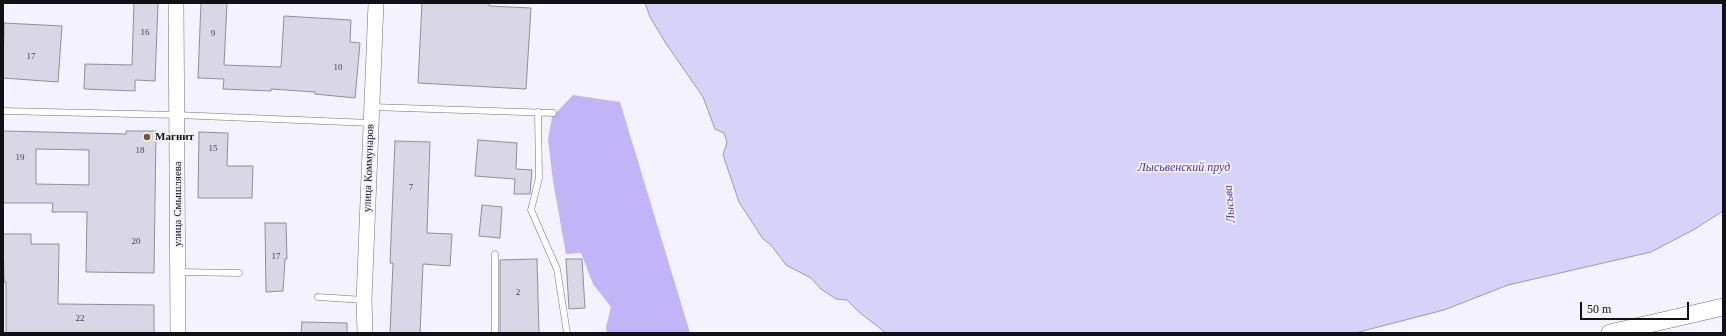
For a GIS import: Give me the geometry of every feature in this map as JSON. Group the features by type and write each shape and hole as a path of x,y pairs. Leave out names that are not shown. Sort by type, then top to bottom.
{"main road":[{"path":"1610,333 1723,307"}],"street":[{"name":"улица Смышляева","path":"176,3 178,333"},
{"name":"улица Коммунаров","path":"365,333 364,300 376,3"}],"lane":[{"path":"372,107 552,113"},
{"path":"3,111 177,115 371,124"},
{"path":"538,112 539,178 532,210 557,269 567,333"},
{"path":"495,254 495,333"},
{"path":"178,272 239,273"},
{"path":"318,297 364,300"}],"shaded area":[{"path":"573,95 620,102 690,333 607,333 606,327 611,307 593,284 581,253 566,254 553,181 548,140 552,117"}],"water":[{"name":"Лысьвенский пруд","path":"645,3 1723,3 1723,211 1695,229 1651,252 1508,285 1444,310 1355,333 886,333 859,312 847,300 836,299 821,289 811,278 786,265 771,245 763,239 739,202 723,155 727,142 724,133 715,129 703,97 665,42 650,17"}],"building":[{"path":"134,3 158,3 155,81 135,80 135,91 84,89 85,64 132,65"},
{"path":"201,3 227,3 224,65 281,67 284,16 351,20 350,42 360,43 355,98 315,94 315,92 271,89 271,91 223,89 224,79 198,78"},
{"path":"422,3 489,3 489,6 531,8 526,89 418,83"},
{"path":"4,23 62,26 58,82 3,78"},
{"path":"3,131 126,134 126,131 156,131 154,273 86,272 87,212 52,212 53,203 3,203","holes":["36,149 89,150 89,185 36,184"]},
{"path":"199,132 228,133 227,166 253,166 252,198 198,198"},
{"path":"478,140 517,143 516,169 532,170 530,194 514,194 515,179 475,176"},
{"path":"395,141 430,142 427,233 452,234 450,266 423,264 420,333 390,333 393,263 390,263"},
{"path":"482,205 502,207 500,238 479,236"},
{"path":"265,223 286,223 287,259 285,259 283,291 266,292"},
{"path":"3,234 31,234 31,244 59,244 58,304 154,305 154,333 6,333 6,282 4,282"},
{"path":"537,259 539,333 500,333 500,260"},
{"path":"566,259 582,259 585,308 569,309"},
{"path":"302,322 347,323 347,333 301,333"}],"place":[{"name":"Магнит","path":"147,137"}],"water label":[{"name":"Лысьва","path":"1230,204"}]}
